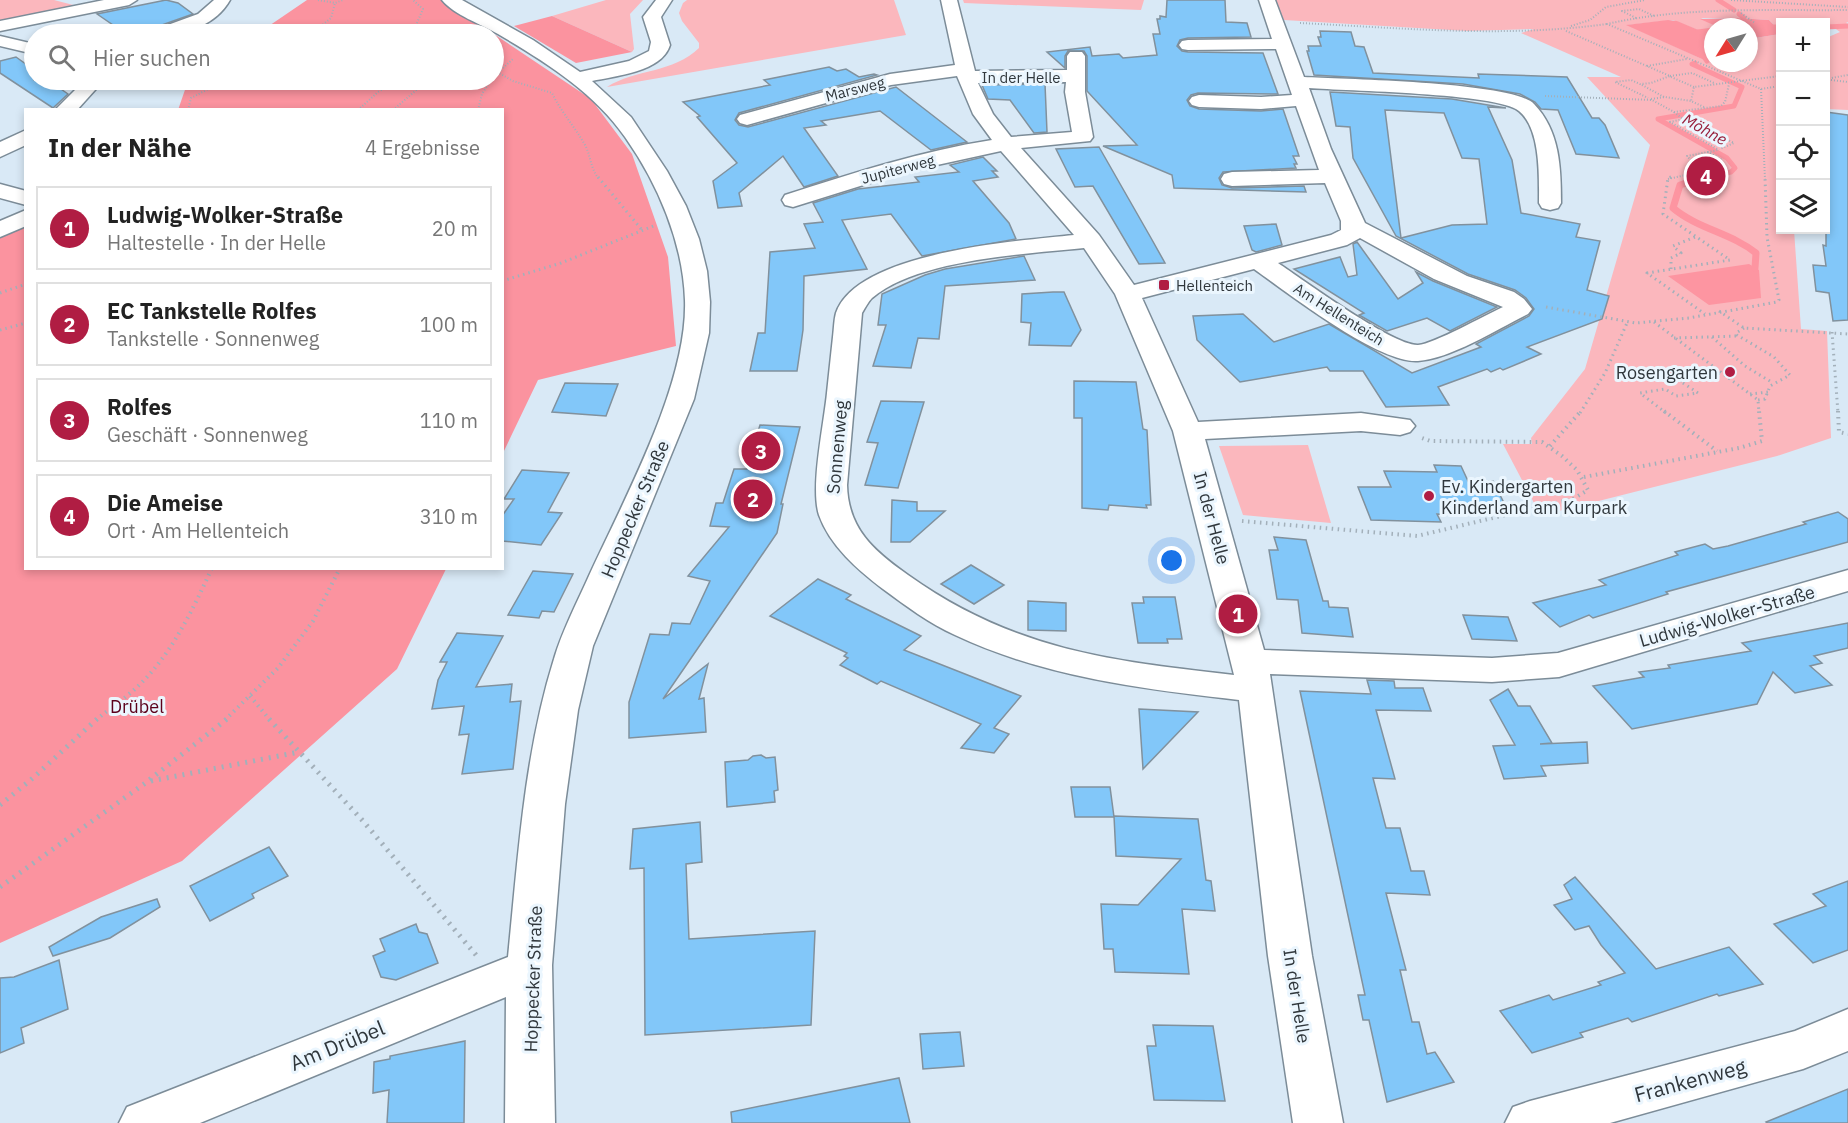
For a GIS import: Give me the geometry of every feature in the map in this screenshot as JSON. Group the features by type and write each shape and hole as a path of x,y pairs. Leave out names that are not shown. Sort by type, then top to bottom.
{"street":[{"path":"0,26 129,0"},
{"path":"184,24 211,13 220,6 222,0"},
{"name":"Hoppecker Straße","path":"450,0 491,24"},
{"path":"577,78 631,66 656,55 661,43 652,17 664,0"},
{"path":"1267,0 1300,91 1355,227 1379,237 1437,271 1516,304"},
{"name":"In der Helle","path":"951,5 965,73 979,110 1090,240 1128,294 1188,431 1252,675 1290,956 1318,1123"},
{"name":"Hoppecker Straße","path":"504,31 577,78 601,97 630,130 658,174 680,217 693,255 697,278 697,331 694,353 667,433 571,659 547,776 513,974 530,1123"},
{"path":"0,41 24,47"},
{"path":"1188,45 1282,44"},
{"name":"In der Helle","path":"1006,143 1084,136 1077,107 1076,54"},
{"name":"In der Helle","path":"965,73 1076,76"},
{"name":"Marsweg","path":"747,118 890,80 965,73"},
{"path":"67,108 86,90"},
{"path":"1199,101 1261,103 1300,91 1496,96 1522,104 1543,134 1549,151 1550,203"},
{"path":"0,151 24,137"},
{"name":"Jupiterweg","path":"793,200 897,168 1006,143"},
{"path":"1232,179 1333,176"},
{"path":"0,191 24,197"},
{"path":"0,230 24,218"},
{"path":"1128,294 1344,238 1351,234 1355,227"},
{"name":"Sonnenweg","path":"1090,240 954,257 890,277 871,285 854,298 849,313 832,485 832,501 836,518 851,540 880,570 949,617 987,636 1029,652 1077,665 1150,677 1252,675"},
{"name":"Am Hellenteich","path":"1258,261 1348,323 1389,346 1412,353 1435,349 1514,313 1519,309 1516,304"},
{"path":"1188,431 1360,422 1400,426"},
{"name":"Ludwig-Wolker-Straße","path":"1252,675 1492,670 1559,665 1848,580"},
{"name":"Am Drübel","path":"144,1123 513,974"},
{"name":"Frankenweg","path":"1530,1123 1803,1049 1848,1029"}],"path":[{"path":"318,0 335,3 343,0"},
{"path":"413,0 423,9 416,24"},
{"path":"1610,0 1615,4"},
{"path":"1578,29 1571,26 1590,20 1601,9 1615,4 1645,0"},
{"path":"1731,0 1848,8"},
{"path":"323,24 333,16 335,3"},
{"path":"1274,22 1462,32 1564,30 1655,16 1848,8"},
{"path":"1636,18 1622,11 1639,9 1655,16"},
{"path":"1742,13 1748,18"},
{"path":"1607,24 1761,89 1776,87"},
{"path":"1564,30 1694,87 1776,77"},
{"path":"1646,66 1689,59"},
{"path":"1640,84 1692,73 1715,83"},
{"path":"1830,79 1848,75"},
{"path":"504,76 552,93 560,111 586,146 592,170 642,230"},
{"path":"1701,172 1687,156 1719,150 1734,143 1681,118 1615,82 1631,80 1665,97 1691,101 1705,108"},
{"path":"1830,80 1848,82"},
{"path":"1674,113 1723,104 1729,84"},
{"path":"1691,101 1694,87"},
{"path":"1516,304 1544,306 1627,323 1653,322 1768,304 1779,300 1767,237 1761,89"},
{"path":"188,108 191,98 205,90"},
{"path":"360,108 382,90"},
{"path":"395,108 416,90"},
{"path":"478,108 484,90"},
{"path":"1496,96 1650,100 1665,97"},
{"path":"1681,118 1670,122 1719,150"},
{"path":"1705,314 1647,273 1730,260 1663,214 1668,178 1722,167 1722,160 1709,152"},
{"path":"504,280 576,259 642,230 680,217"},
{"path":"1671,269 1671,258 1681,254 1673,246 1695,237"},
{"path":"0,293 24,285"},
{"path":"1719,311 1744,328 1848,334"},
{"path":"1653,322 1674,338 1749,394 1758,400 1765,399 1773,383 1788,378 1788,371 1758,347 1738,336 1674,338"},
{"path":"1550,446 1562,434 1604,378 1627,323"},
{"path":"0,330 24,324"},
{"path":"1738,336 1736,333 1744,328"},
{"path":"1832,332 1839,432 1848,434"},
{"path":"1712,337 1745,366 1773,383"},
{"path":"1719,452 1640,393 1665,389 1676,396 1698,393 1680,381 1721,373"},
{"path":"1749,394 1769,392"},
{"path":"1584,477 1719,452 1762,441 1758,400"},
{"path":"1212,518 1417,536 1573,499 1588,490 1589,485 1584,477 1550,446 1537,441 1430,441 1400,426"},
{"path":"0,805 55,760 87,727 136,687 164,658 183,629 211,570"},
{"path":"0,887 150,781 231,716 295,649 315,619 339,570"},
{"path":"250,696 363,821 469,944 513,974"},
{"path":"150,781 299,752"}],"shaded area":[{"path":"0,0 54,0 81,7 0,22"},
{"path":"606,0 643,0 630,14 634,49 632,52 552,16"},
{"path":"687,0 894,0 906,35 607,87 618,81 678,62 699,48 699,43 682,21 679,13 683,3"},
{"path":"963,0 1144,0 1141,10 964,3"},
{"path":"1275,0 1848,0 1848,22 1846,23 1848,24 1848,110 1830,109 1830,36 1840,32 1830,25 1830,18 1776,18 1776,27 1769,20 1758,18 1701,18 1704,20 1704,32 1673,20 1628,25 1704,60 1704,72 1758,72 1758,38 1776,35 1776,234 1794,234 1801,329 1827,331 1831,438 1777,456 1547,514 1534,503 1503,444 1532,444 1531,438 1585,369 1650,145 1587,77 1621,77 1521,33 1534,29 1467,31 1284,20"},
{"path":"1758,19 1769,20 1776,27 1776,35 1758,38"},
{"path":"1668,20 1677,21 1704,32 1704,60 1626,25"},
{"path":"1749,264 1759,270 1761,298 1709,305 1668,276"},
{"path":"1308,445 1331,523 1243,515 1219,446"}],"green space":[{"path":"307,0 443,0 479,24 272,24"},
{"path":"552,16 632,52 576,63 514,26"},
{"path":"504,41 591,99 632,154 668,257 676,346 538,380 504,451 504,108 179,108 185,90 504,90"},
{"name":"Drübel","path":"24,226 24,570 446,570 397,669 182,861 0,943 0,238"}],"building":[{"path":"166,0 178,3 193,14 164,24 112,24 97,14"},
{"path":"1167,0 1225,0 1226,22 1247,23 1251,37 1188,38 1180,40 1177,46 1182,51 1188,52 1263,53 1278,94 1198,93 1191,95 1187,100 1190,106 1199,109 1261,111 1283,109 1299,156 1293,156 1297,164 1294,164 1296,168 1223,172 1219,178 1222,185 1232,188 1304,186 1306,192 1174,188 1172,175 1103,146 1137,145 1087,91 1087,56 1084,51 1068,51 1065,56 1065,68 1047,52 1090,47 1092,56 1119,54 1123,58 1157,55 1153,34 1160,34 1157,19 1160,19 1160,16 1166,17"},
{"path":"1320,31 1351,32 1355,46 1364,47 1373,73 1479,78 1478,74 1567,77 1592,118 1599,118 1605,125 1619,158 1576,154 1558,110 1541,109 1535,102 1520,94 1463,84 1314,75 1307,51 1309,51 1308,46 1321,46 1318,37 1321,37"},
{"path":"16,57 24,63 24,89 0,73 0,61"},
{"path":"829,67 837,71 846,69 859,77 877,75 739,113 735,120 739,125 748,127 896,87 967,142 931,150 880,111 821,121 826,125 804,128 838,176 804,187 783,156 739,193 742,206 718,208 713,181 737,163 697,117 700,116 683,102 770,85 764,80"},
{"path":"1045,84 1047,132 1034,133 1010,100 988,99 982,85"},
{"path":"26,90 62,90 68,94 53,108"},
{"path":"1330,92 1452,99 1506,108 1488,107 1512,160 1521,213 1580,224 1576,237 1600,241 1587,290 1609,296 1602,319 1527,347 1541,354 1503,370 1500,368 1491,372 1487,369 1438,387 1449,405 1386,407 1363,371 1330,371 1327,367 1240,382 1197,340 1193,316 1243,314 1274,342 1329,324 1412,373 1481,347 1476,344 1529,316 1534,309 1526,298 1515,290 1468,274 1396,236 1353,158 1350,127 1336,126","holes":["1385,110 1444,113 1462,158 1479,159 1487,224 1452,225 1401,238"]},
{"path":"1830,113 1848,115 1848,320 1833,321 1829,293 1816,291 1813,265 1826,266 1823,245 1826,246 1826,234 1830,234"},
{"path":"1099,147 1165,263 1139,264 1093,186 1075,187 1056,149"},
{"path":"983,157 997,171 992,171 998,177 973,181 1009,223 1016,239 922,256 891,214 842,220 867,269 804,276 803,330 797,371 750,371 758,333 765,333 770,252 815,248 804,224 823,222 813,203 858,189 919,182 915,177 959,172 950,165"},
{"path":"1276,224 1282,245 1256,252 1252,250 1244,226"},
{"path":"1357,242 1398,299 1423,283 1416,272 1497,307 1450,331 1427,318 1387,331 1359,315 1364,313 1294,269 1340,257 1348,277 1357,275 1353,244"},
{"path":"1024,256 1035,280 945,286 939,339 918,338 911,368 873,366 886,325 878,325 882,294 945,269"},
{"path":"1064,292 1081,330 1071,346 1029,345 1031,323 1021,322 1022,294"},
{"path":"1074,381 1136,382 1143,429 1147,430 1151,505 1146,505 1147,508 1109,505 1108,510 1082,508 1082,418 1074,418"},
{"path":"565,383 618,384 606,416 552,412"},
{"path":"881,401 924,402 898,488 865,485 878,443 867,442"},
{"path":"760,425 800,427 781,504 783,504 777,533 663,699 708,664 699,699 704,698 706,732 629,738 629,702 650,634 669,635 672,623 690,624 710,581 688,576 729,527 710,526 716,503 723,503 734,469 747,469"},
{"name":"Ev. Kindergarten Kinderland am Kurpark","path":"1434,465 1461,466 1468,481 1493,481 1507,509 1469,508 1472,515 1437,514 1441,522 1371,520 1358,487 1391,487 1384,471 1437,472"},
{"path":"522,470 569,473 548,512 562,513 541,545 504,541 504,513 514,499 504,499"},
{"path":"892,500 917,502 917,511 945,511 910,542 891,542"},
{"path":"1838,512 1848,519 1848,542 1666,592 1668,594 1593,618 1589,615 1560,627 1533,603 1606,585 1599,580 1678,555 1675,552 1705,544 1713,549 1728,546 1806,524 1803,522"},
{"path":"1274,537 1306,540 1323,601 1328,601 1329,607 1348,608 1353,637 1302,633 1298,600 1277,599 1269,550 1278,550"},
{"path":"971,565 1004,585 974,604 941,584"},
{"path":"533,571 573,574 554,612 542,611 539,618 508,615"},
{"path":"818,579 851,595 846,599 921,636 904,650 1021,696 994,728 1009,734 994,753 961,748 981,724 881,681 877,684 840,665 848,658 844,656 847,653 770,616"},
{"path":"1143,597 1175,597 1182,639 1167,639 1168,643 1138,643 1132,603 1144,603"},
{"path":"1028,601 1066,603 1066,631 1028,630"},
{"path":"1463,615 1508,617 1517,641 1472,639"},
{"path":"1848,623 1848,648 1814,656 1822,663 1810,666 1832,685 1795,693 1773,672 1757,704 1632,729 1593,686 1644,677 1639,672 1670,668 1668,665 1751,651 1742,643"},
{"path":"457,633 503,636 476,687 512,684 510,702 521,701 513,769 462,774 469,734 459,735 464,706 432,709 438,680 447,662 440,662"},
{"path":"1367,680 1394,681 1395,688 1423,688 1431,711 1376,710 1395,779 1373,778 1386,828 1400,828 1411,871 1424,871 1430,895 1386,893 1406,970 1400,970 1412,1022 1419,1022 1427,1054 1435,1052 1454,1082 1387,1102 1369,1020 1363,1020 1358,995 1365,995 1300,691 1371,694"},
{"path":"1508,689 1518,706 1530,706 1552,743 1540,744 1587,742 1588,763 1541,766 1546,776 1504,779 1493,746 1515,745 1490,700"},
{"path":"1139,709 1198,712 1143,769"},
{"path":"761,755 766,758 775,757 778,790 774,791 775,802 727,807 725,762 748,760 753,756"},
{"path":"1071,787 1110,787 1114,817 1075,817"},
{"path":"1114,816 1198,819 1206,880 1211,881 1215,911 1182,909 1189,974 1115,972 1113,949 1104,949 1101,904 1138,905 1181,859 1116,856"},
{"path":"700,822 702,862 686,864 689,939 815,931 811,1025 645,1035 644,868 630,869 633,829"},
{"path":"269,847 288,876 252,894 254,898 210,921 190,886"},
{"path":"1575,877 1656,969 1729,947 1763,984 1719,996 1717,994 1632,1022 1628,1018 1580,1033 1583,1037 1532,1053 1500,1011 1549,995 1553,1000 1601,985 1598,982 1625,973 1601,945 1589,926 1575,930 1554,905 1572,899 1564,885"},
{"path":"1848,881 1848,950 1813,963 1774,924 1826,906 1813,894"},
{"path":"157,899 160,907 110,938 53,956 49,947 101,917"},
{"path":"416,924 419,932 427,934 438,963 396,980 381,977 373,956 385,951 380,939"},
{"path":"59,960 68,1009 21,1028 24,1043 0,1053 0,978 14,977"},
{"path":"1153,1025 1213,1026 1225,1101 1154,1100 1147,1046 1156,1046"},
{"path":"960,1032 964,1066 923,1069 920,1034"},
{"path":"465,1041 464,1123 387,1123 389,1090 373,1093 374,1062 390,1059 390,1056"},
{"path":"899,1078 910,1123 732,1123 731,1112"},
{"path":"1848,1089 1848,1123 1766,1122"}],"waterway":[{"path":"1718,0 1734,10"},
{"path":"1739,14 1744,18"},
{"name":"Möhne","path":"1830,27 1848,26"},
{"name":"Möhne","path":"1758,27 1776,27"},
{"name":"Möhne","path":"1704,31 1698,32 1701,52 1704,56"},
{"name":"Möhne","path":"1695,63 1692,64 1742,87 1734,106 1658,119 1727,158 1735,168 1731,172 1701,179"},
{"name":"Möhne","path":"1701,179 1706,177"},
{"name":"Möhne","path":"1701,179 1680,185 1673,208 1693,221 1736,240 1756,253 1755,268"}],"place":[{"name":"Die Ameise","path":"1706,176"},
{"name":"Hellenteich","path":"1164,285"},
{"name":"Rosengarten","path":"1730,372"},
{"name":"Rolfes","path":"761,451"},
{"name":"Ev. Kindergarten Kinderland am Kurpark","path":"1429,496"},
{"name":"EC Tankstelle Rolfes","path":"753,499"},
{"name":"Ludwig-Wolker-Straße","path":"1238,614"}]}
